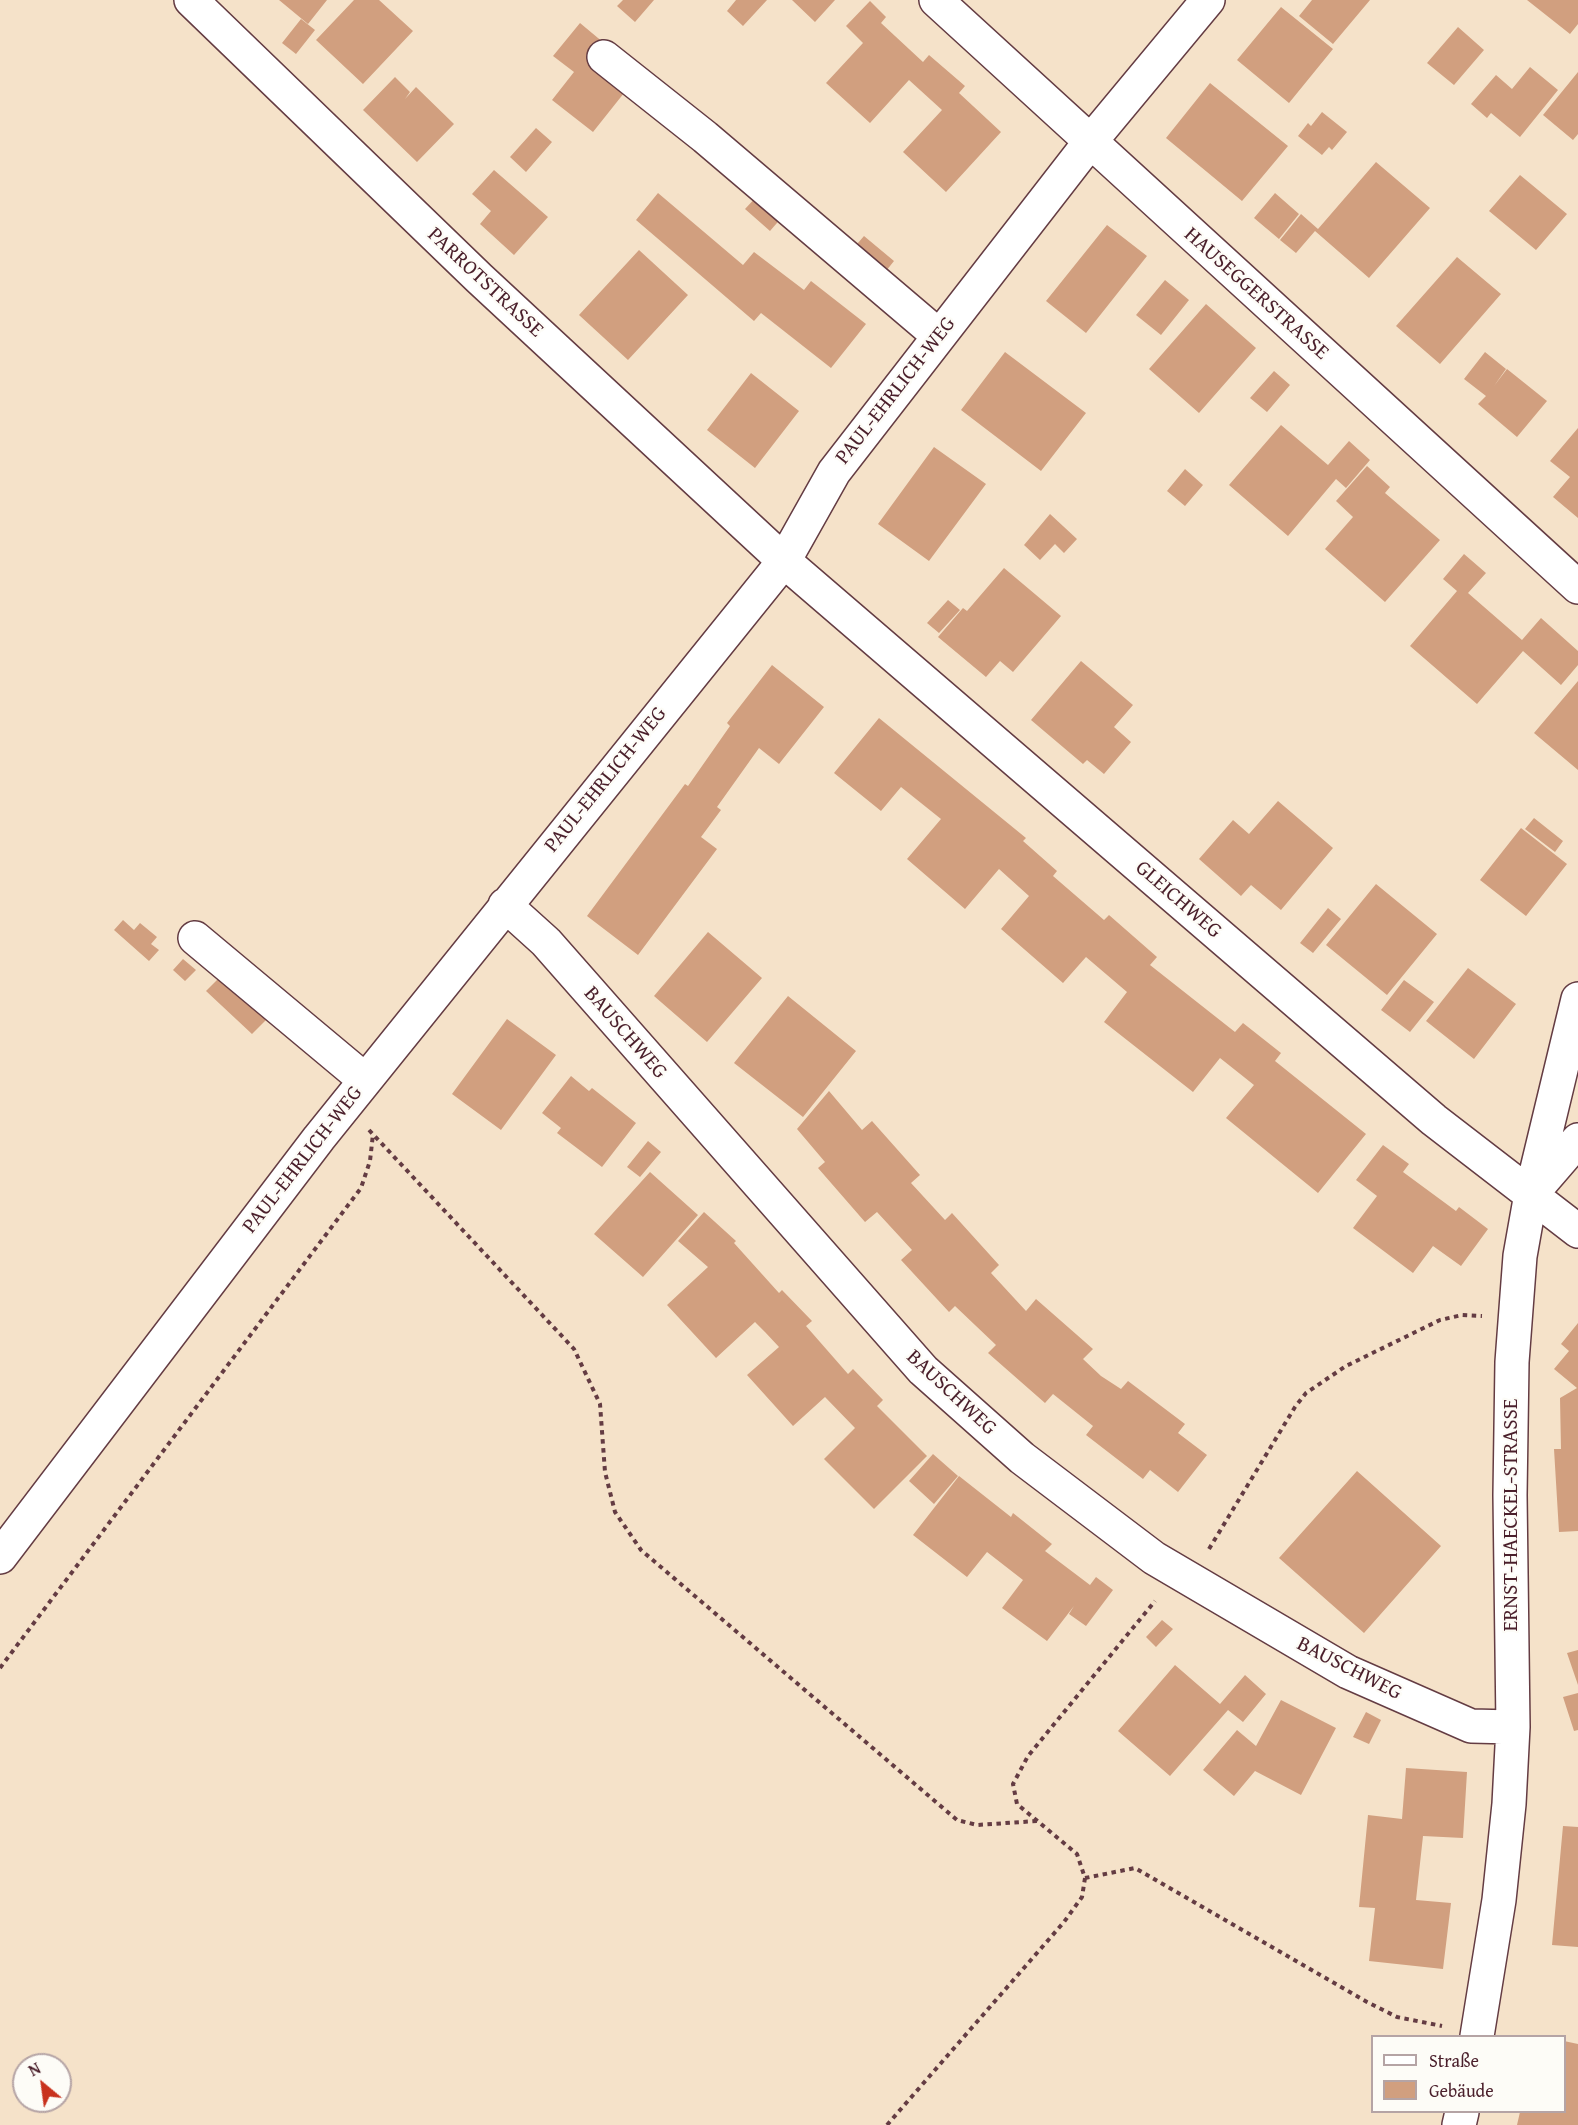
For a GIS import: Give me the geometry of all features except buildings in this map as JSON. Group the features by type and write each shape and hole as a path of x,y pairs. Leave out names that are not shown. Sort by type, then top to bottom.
{"street":[{"name":"PARROTSTRASSE","path":"191,0 479,278 784,561"},
{"name":"HAUSEGGERSTRASSE","path":"936,0 1578,587"},
{"name":"PAUL-EHRLICH-WEG","path":"0,1557 365,1080 784,561 834,472 1090,142 1193,5"},
{"path":"604,57 705,137 939,336"},
{"name":"GLEICHWEG","path":"784,561 1434,1120 1578,1231"},
{"name":"BAUSCHWEG","path":"505,905 546,942 922,1370 1022,1458 1154,1558 1348,1672 1471,1726 1513,1727"},
{"path":"195,938 365,1080"},
{"name":"ERNST-HAECKEL-STRASSE","path":"1462,2032 1499,1900 1513,1727 1510,1495 1512,1362 1520,1256 1531,1194 1578,999"},
{"path":"1531,1194 1578,1140"}],"path":[{"path":"0,1668 362,1188 370,1161 374,1134 365,1080"},
{"path":"344,1107 374,1134 574,1349 600,1404 605,1472 615,1512 641,1550 957,1820 977,1824 1037,1821"},
{"path":"887,2125 1064,1922 1082,1897 1085,1878 1077,1854 1017,1804 1013,1784 1028,1756 1184,1576 1295,1407 1314,1387 1346,1366 1440,1320 1462,1315 1516,1318"},
{"path":"1085,1878 1135,1868 1367,2002 1397,2017 1462,2032"}]}
